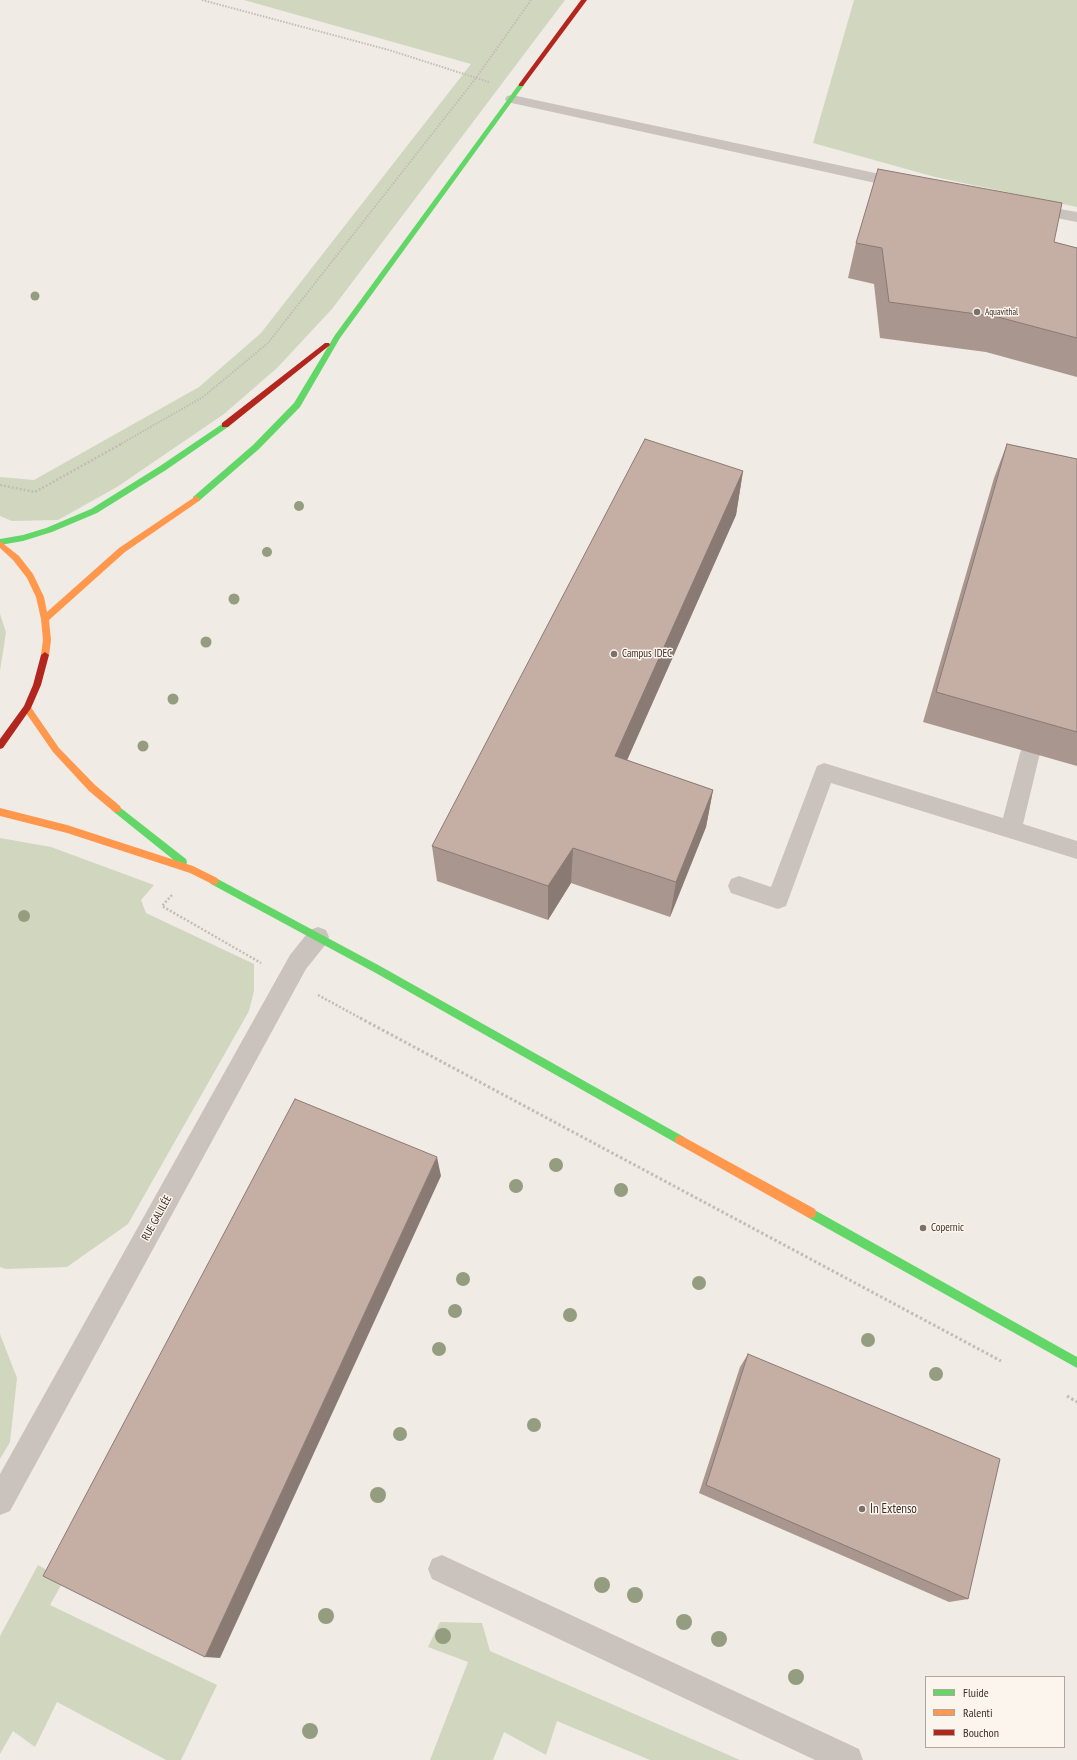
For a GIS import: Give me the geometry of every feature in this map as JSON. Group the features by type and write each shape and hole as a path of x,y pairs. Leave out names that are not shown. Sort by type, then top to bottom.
{"street":[{"path":"45,619 122,550 198,497 256,447 296,405 337,337 584,0"},
{"path":"512,99 766,156 920,187"},
{"path":"1018,206 1077,217"},
{"path":"0,543 49,530 94,511 223,427 337,337"},
{"path":"0,543 16,558 30,576 40,597 45,619 47,640 44,663 38,685 27,708 0,746"},
{"path":"27,708 56,750 92,788 193,870"},
{"path":"1011,829 1030,753"},
{"path":"739,886 778,899 824,772 1077,850"},
{"path":"0,812 67,829 193,870 378,969 1077,1363"},
{"name":"RUE GALILÉE","path":"0,1501 298,962 318,937"},
{"path":"442,1569 848,1760"}],"path":[{"path":"202,0 389,50 490,82 512,99"},
{"path":"0,485 35,492 203,397 268,343 476,78 531,0"},
{"path":"193,870 162,906 289,979 1002,1362"},
{"path":"1064,1395 1077,1402"}],"green space":[{"path":"244,0 565,0 332,309 277,368 224,414 117,487 58,520 12,521 0,516 0,477 34,480 199,387 261,333 471,64"},
{"path":"854,0 1077,0 1077,207 935,177 813,143"},
{"path":"0,614 6,632 0,671"},
{"path":"0,838 51,847 154,885 141,900 146,913 254,964 254,991 249,1011 128,1224 67,1267 6,1269 0,1267"},
{"path":"0,1334 17,1378 10,1442 0,1459"},
{"path":"38,1565 64,1580 50,1605 217,1685 181,1760 166,1760 57,1702 35,1747 13,1731 0,1754 0,1636"},
{"path":"440,1622 482,1623 490,1651 740,1760 650,1760 557,1721 546,1755 504,1732 493,1760 430,1760 468,1662 428,1647"}],"building":[{"name":"Aquavithal","path":"878,169 1062,203 1054,242 1077,248 1077,338 998,317 889,302 882,248 856,243"},
{"name":"Campus IDEC","path":"645,439 743,471 615,756 713,790 676,882 573,848 548,886 432,846"},
{"path":"1007,444 1077,459 1077,732 936,692"},
{"path":"295,1099 437,1157 205,1657 43,1576"},
{"path":"748,1354 1000,1459 968,1599 706,1485"}],"traffic: fast":[{"path":"196,499 256,447 297,405 337,337 521,85"},
{"path":"0,542 23,538 49,530 94,511 163,468 225,425"},
{"path":"117,809 183,862"},
{"path":"214,881 377,969 680,1140"},
{"path":"811,1213 1077,1363"}],"traffic: slow":[{"path":"45,619 122,550 196,499"},
{"path":"0,544 16,558 30,576 40,597 45,619 47,640 45,655"},
{"path":"27,708 56,750 92,788 117,809"},
{"path":"0,812 67,829 193,870 214,881"},
{"path":"680,1140 811,1213"}],"traffic: jam":[{"path":"521,85 584,0"},
{"path":"225,425 327,345"},
{"path":"0,746 27,708 37,685 45,655"}],"place":[{"name":"Aquavithal","path":"977,312"},
{"name":"Campus IDEC","path":"614,654"},
{"name":"Copernic","path":"923,1228"},
{"name":"In Extenso","path":"862,1509"}]}
